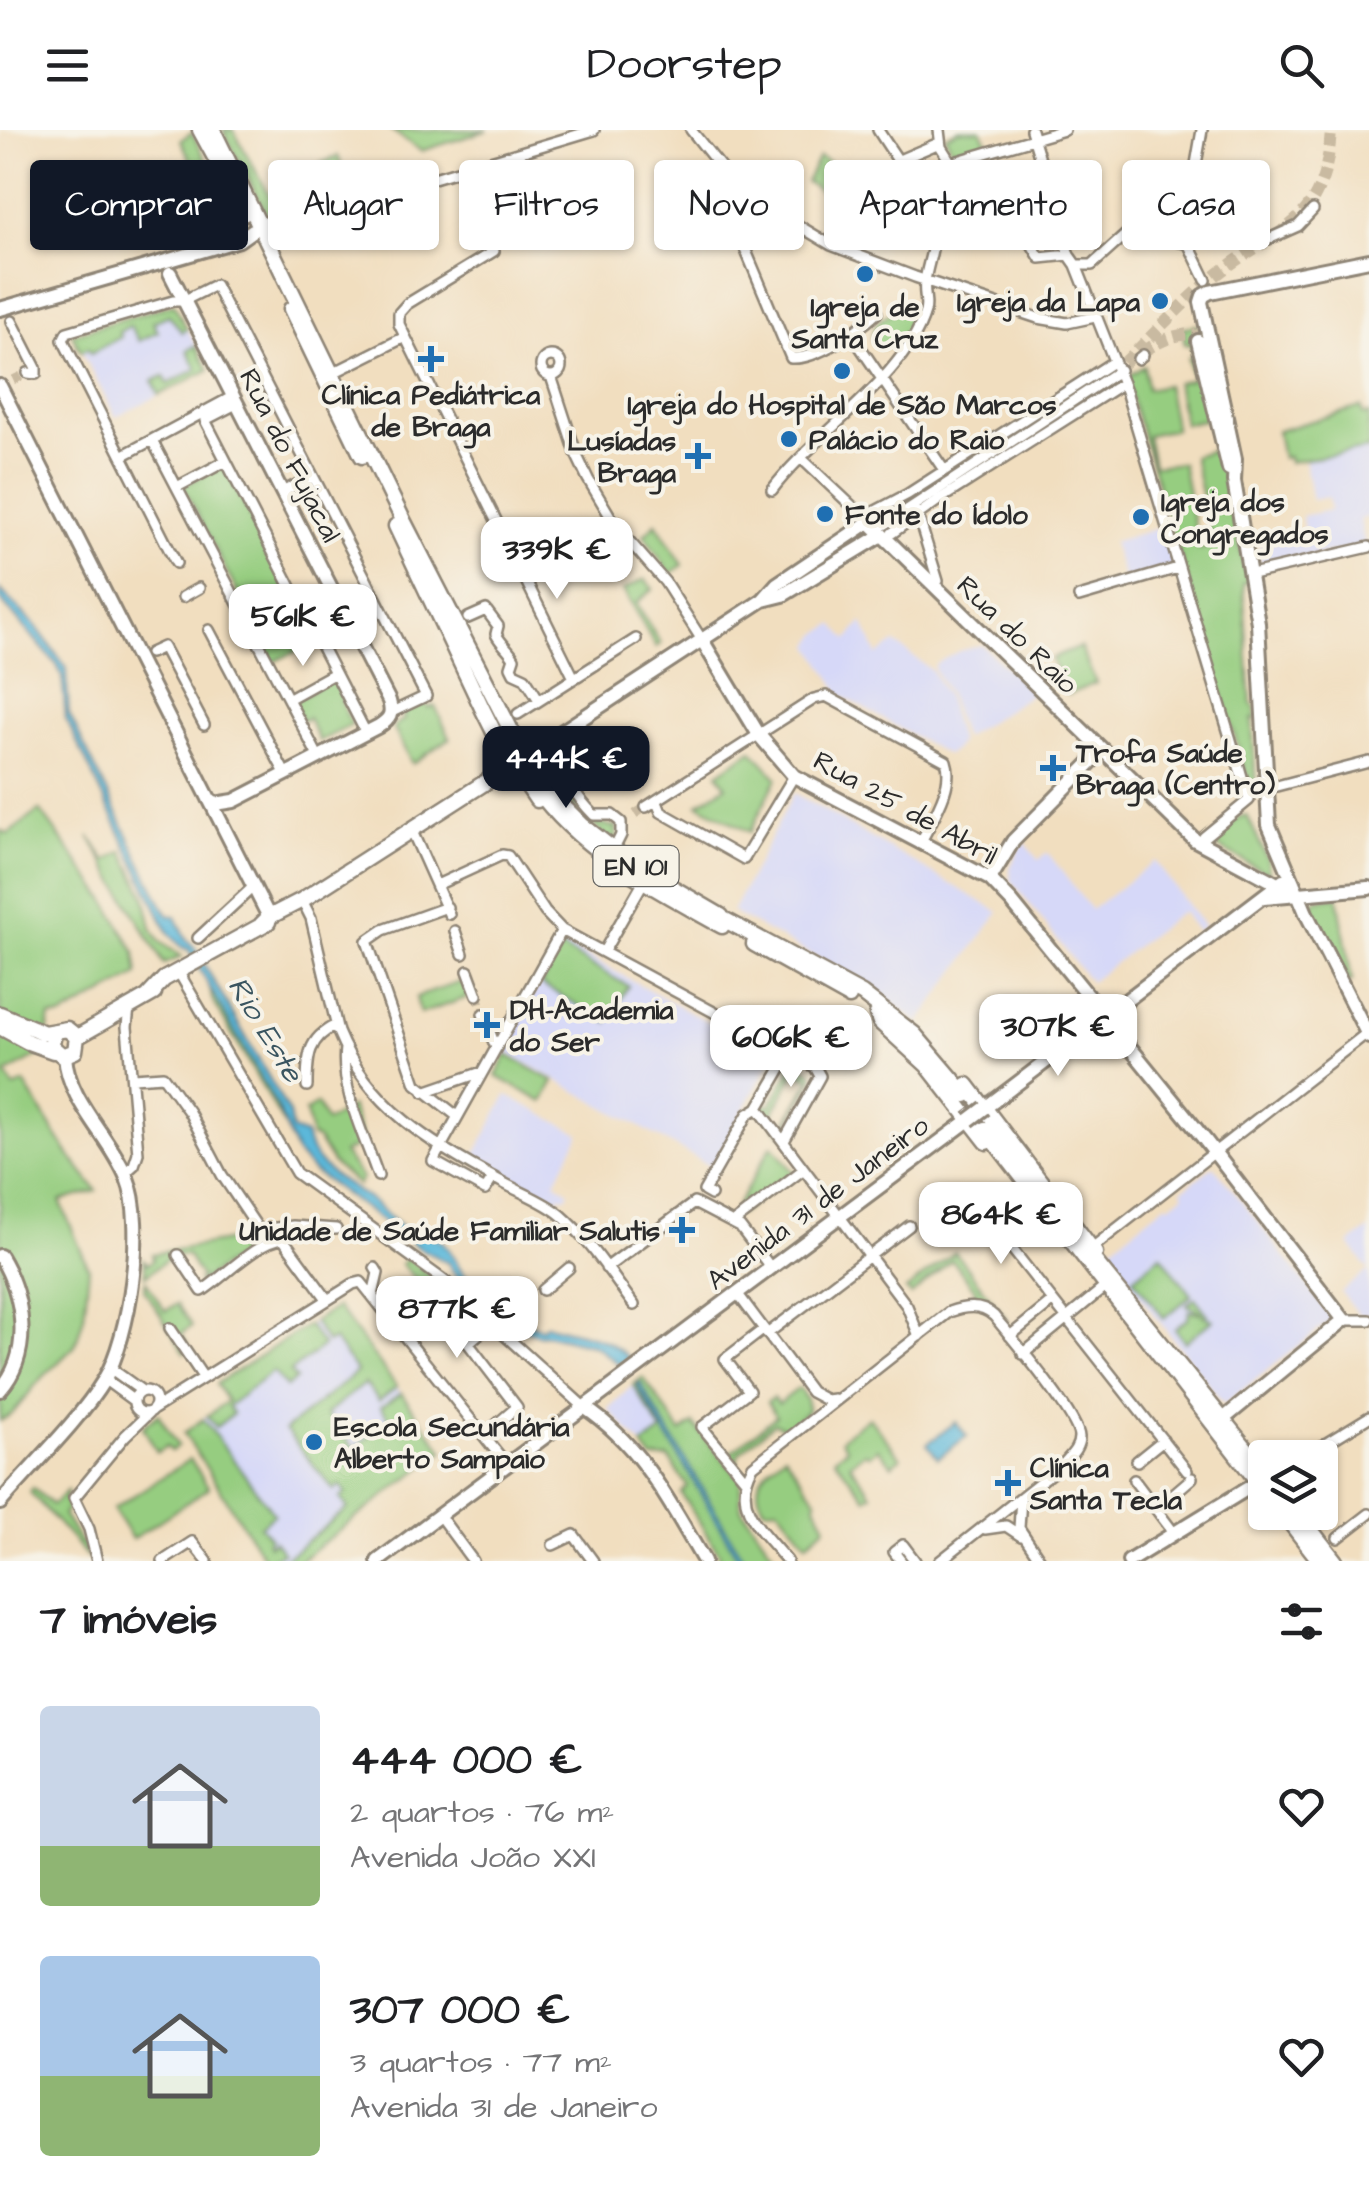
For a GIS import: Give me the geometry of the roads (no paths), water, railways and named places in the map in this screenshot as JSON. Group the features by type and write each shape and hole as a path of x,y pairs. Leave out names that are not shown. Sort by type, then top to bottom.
{"main road":[{"path":"200,130 216,160"},
{"path":"212,130 251,230 333,373 464,674 519,760"},
{"path":"248,223 484,698"},
{"path":"0,309 157,265 172,266 208,250"},
{"path":"1234,481 1235,459 1201,302 1208,286 1369,260"},
{"name":"Rua do Fujacal","path":"172,266 184,301 392,712"},
{"path":"1198,341 1234,481 1252,574 1261,654 1268,825 1298,895 1368,1035"},
{"path":"3,384 254,888 265,921"},
{"path":"77,1037 296,904 519,760 763,600 868,523"},
{"name":"Rua do Raio","path":"868,523 886,531 1102,751 1203,841 1298,895"},
{"path":"763,600 783,594 886,531"},
{"name":"Rua 25 de Abril","path":"702,640 759,735 794,776 990,879 1026,917 1344,1320"},
{"path":"210,798 215,804 234,801 366,734 389,720 392,712"},
{"path":"990,879 1013,841 1102,751"},
{"name":"EN 101","path":"519,760 613,851 862,994 914,1034 964,1096 910,1038 877,1014 694,910 640,888 570,837 547,814 519,760"},
{"path":"694,910 605,859 563,821 537,788 608,856 721,916"},
{"path":"219,820 234,801"},
{"name":"Avenida 31 de Janeiro","path":"378,1561 1264,898 1286,878 1287,870"},
{"path":"1259,876 1264,898 1369,888"},
{"path":"149,995 164,979 187,972"},
{"path":"862,994 891,1007 946,1058 1248,1462"},
{"path":"0,1014 38,1032 68,1029 77,1037 77,1048 59,1053 0,1027"},
{"path":"877,1014 880,1022 927,1065 969,1120 1097,1263"},
{"path":"0,1503 107,1374 136,1252 132,1197 125,1173 68,1080 59,1053 50,1043 55,1032"},
{"path":"987,1128 1097,1263"},
{"path":"0,1256 10,1273 21,1331 19,1359 14,1373 0,1390"},
{"path":"1218,1423 1344,1320"},
{"path":"584,1407 625,1440 649,1468 704,1561"},
{"path":"1129,1561 1248,1490"},
{"path":"1296,1530 1320,1561"},
{"path":"1311,1530 1335,1561"}],"street":[{"path":"251,230 594,130"},
{"path":"691,130 715,160"},
{"path":"878,130 896,160"},
{"path":"940,130 940,145 949,160"},
{"path":"959,160 1032,134 1064,130"},
{"path":"1197,160 1202,130"},
{"path":"1032,134 1072,259 1123,383 1249,800 1203,841"},
{"path":"900,160 940,145"},
{"path":"1270,238 1298,226 1313,210"},
{"path":"804,230 831,246 1054,322 1080,322 1095,317"},
{"path":"1035,250 1040,258 1072,259 1092,265 1122,237"},
{"path":"746,250 794,359 810,356 852,335 877,314"},
{"path":"772,490 896,364 925,315 925,280 932,250"},
{"path":"1191,250 1208,286"},
{"path":"494,251 407,304 399,313 399,324 574,678"},
{"path":"176,563 63,340 65,335 173,301 184,301 215,284 426,696 392,712"},
{"path":"12,320 36,368 32,373"},
{"path":"852,335 959,481"},
{"path":"333,373 405,338"},
{"path":"886,531 1028,437 1046,418 1117,368"},
{"name":"Rua 25 de Abril","path":"551,376 577,456 616,526 665,582 702,640"},
{"path":"868,523 1018,423 1046,418 1089,390 1123,383"},
{"path":"122,456 234,400"},
{"path":"234,400 205,420 366,734"},
{"path":"1018,423 1028,437"},
{"path":"996,437 1005,451"},
{"path":"152,440 318,758"},
{"path":"974,451 983,465"},
{"name":"Rua do Raio","path":"801,458 868,523"},
{"path":"177,487 226,461"},
{"path":"282,492 312,477"},
{"path":"929,480 938,495"},
{"path":"908,494 938,580"},
{"path":"515,563 616,526"},
{"path":"1252,574 1369,547"},
{"path":"1078,597 1178,568"},
{"path":"184,597 199,588"},
{"path":"468,618 486,610 492,613 498,626 496,634 514,658 511,667 525,678 539,700"},
{"path":"209,630 286,776"},
{"path":"518,714 636,639"},
{"path":"150,653 164,647 204,725"},
{"path":"288,699 335,673"},
{"path":"646,807 814,699 826,696 940,755 949,768 946,788 920,844"},
{"path":"576,752 568,758 566,775 588,810 594,815 612,814 626,819 613,851"},
{"path":"1265,789 1369,762"},
{"path":"657,802 661,812 744,859 794,776"},
{"path":"411,829 448,911 383,930 366,940 416,1084 457,1116"},
{"path":"439,884 502,855 508,856 540,905 562,930 815,1066 820,1076 784,1141"},
{"path":"198,938 254,888"},
{"path":"604,950 640,888"},
{"path":"296,904 311,918 345,1048 372,1090 400,1119 440,1148 559,1213 634,1306"},
{"path":"440,1148 562,930"},
{"path":"455,931 463,954"},
{"path":"468,971 477,996"},
{"path":"187,972 296,1173 446,1282 584,1407"},
{"path":"125,1173 134,1165 138,1153 127,1027 129,1008"},
{"path":"484,1014 496,1048"},
{"path":"307,1086 308,1050 316,1038 336,1025"},
{"path":"1023,1354 1067,1318 1097,1263 1213,1151 1368,1035"},
{"path":"345,1048 343,1062 378,1176"},
{"path":"711,1195 704,1191 748,1114 758,1108 790,1053"},
{"path":"424,1092 482,1072"},
{"path":"133,1078 163,1076 259,1230 293,1226 336,1229"},
{"path":"758,1108 907,1306 919,1336"},
{"path":"794,1156 793,1162 806,1180 813,1181"},
{"path":"732,1223 800,1172"},
{"path":"606,1268 694,1203 740,1226 770,1268"},
{"path":"980,1208 1190,1474 1157,1508"},
{"path":"787,1561 747,1513 745,1480 702,1427 749,1391 725,1358 909,1226"},
{"path":"178,1255 202,1292 260,1249 277,1238 283,1239 327,1300"},
{"path":"543,1290 569,1268"},
{"path":"373,1272 373,1294"},
{"path":"98,1561 90,1529 74,1498 125,1436 175,1394 361,1282 506,1466"},
{"path":"737,1293 811,1392 826,1400 836,1398"},
{"path":"1010,1336 1053,1301"},
{"path":"907,1306 922,1317 942,1318"},
{"path":"745,1480 762,1456 942,1318 954,1310 982,1308 1010,1336 1076,1425 1078,1446 1064,1464 978,1530 954,1557 940,1561"},
{"path":"1344,1320 1369,1320"},
{"path":"484,1435 517,1407 468,1342 492,1324"},
{"path":"170,1328 203,1377"},
{"path":"107,1374 147,1393 156,1401 152,1411"},
{"path":"107,1374 136,1406 152,1411"},
{"path":"811,1392 812,1416"},
{"path":"147,1393 175,1394"},
{"path":"125,1436 136,1406 147,1393"},
{"path":"1331,1440 1369,1417"},
{"path":"1137,1461 1163,1440"},
{"path":"1134,1480 1174,1533"},
{"path":"1021,1498 1021,1533"},
{"path":"1338,1538 1369,1514"},
{"path":"439,1516 473,1561"},
{"path":"978,1530 1006,1526 1021,1533 1042,1561"},
{"path":"553,1546 574,1534 594,1561"},
{"path":"163,1561 192,1542 207,1561"},
{"path":"901,1561 894,1552 903,1545 915,1561"}],"water":[{"path":"0,590 35,625 66,667 69,714 159,899 168,915 176,917 195,948 280,1097 292,1130 305,1135 323,1167 399,1225 444,1243 470,1281 498,1306 542,1328 546,1324 599,1339 629,1358 620,1365 595,1346 518,1327 455,1275 448,1263 419,1248 313,1171 296,1153 278,1108 188,949 168,932 66,719 62,676 57,665 0,599"},
{"path":"640,1383 745,1561 740,1561 637,1385"},
{"path":"956,1422 967,1436 938,1458 927,1444"}],"tunnel":[{"path":"1109,373 1208,282 1292,224 1307,209 1327,164 1331,130"},
{"path":"1142,352 1180,335 1194,335 1198,341"},
{"path":"13,380 28,373"},
{"path":"864,535 884,521"},
{"path":"518,754 539,787"},
{"path":"635,814 646,807"},
{"path":"477,995 483,1014"},
{"path":"962,1098 982,1125"}],"place":[{"name":"Igreja de Santa Cruz","path":"865,274"},
{"name":"Igreja da Lapa","path":"1160,301"},
{"name":"Clínica Pediátrica de Braga","path":"431,359"},
{"name":"Igreja do Hospital de São Marcos","path":"842,371"},
{"name":"Palácio do Raio","path":"789,439"},
{"name":"Lusíadas Braga","path":"698,456"},
{"name":"Fonte do Ídolo","path":"825,514"},
{"name":"Igreja dos Congregados","path":"1141,517"},
{"name":"Trofa Saúde Braga (Centro)","path":"1053,768"},
{"name":"DH-Academia do Ser","path":"487,1025"},
{"name":"Unidade de Saúde Familiar Salutis","path":"682,1230"},
{"name":"Escola Secundária Alberto Sampaio","path":"314,1442"},
{"name":"Clínica Santa Tecla","path":"1008,1483"}],"water label":[{"name":"Rio Este","path":"266,1029"}]}
